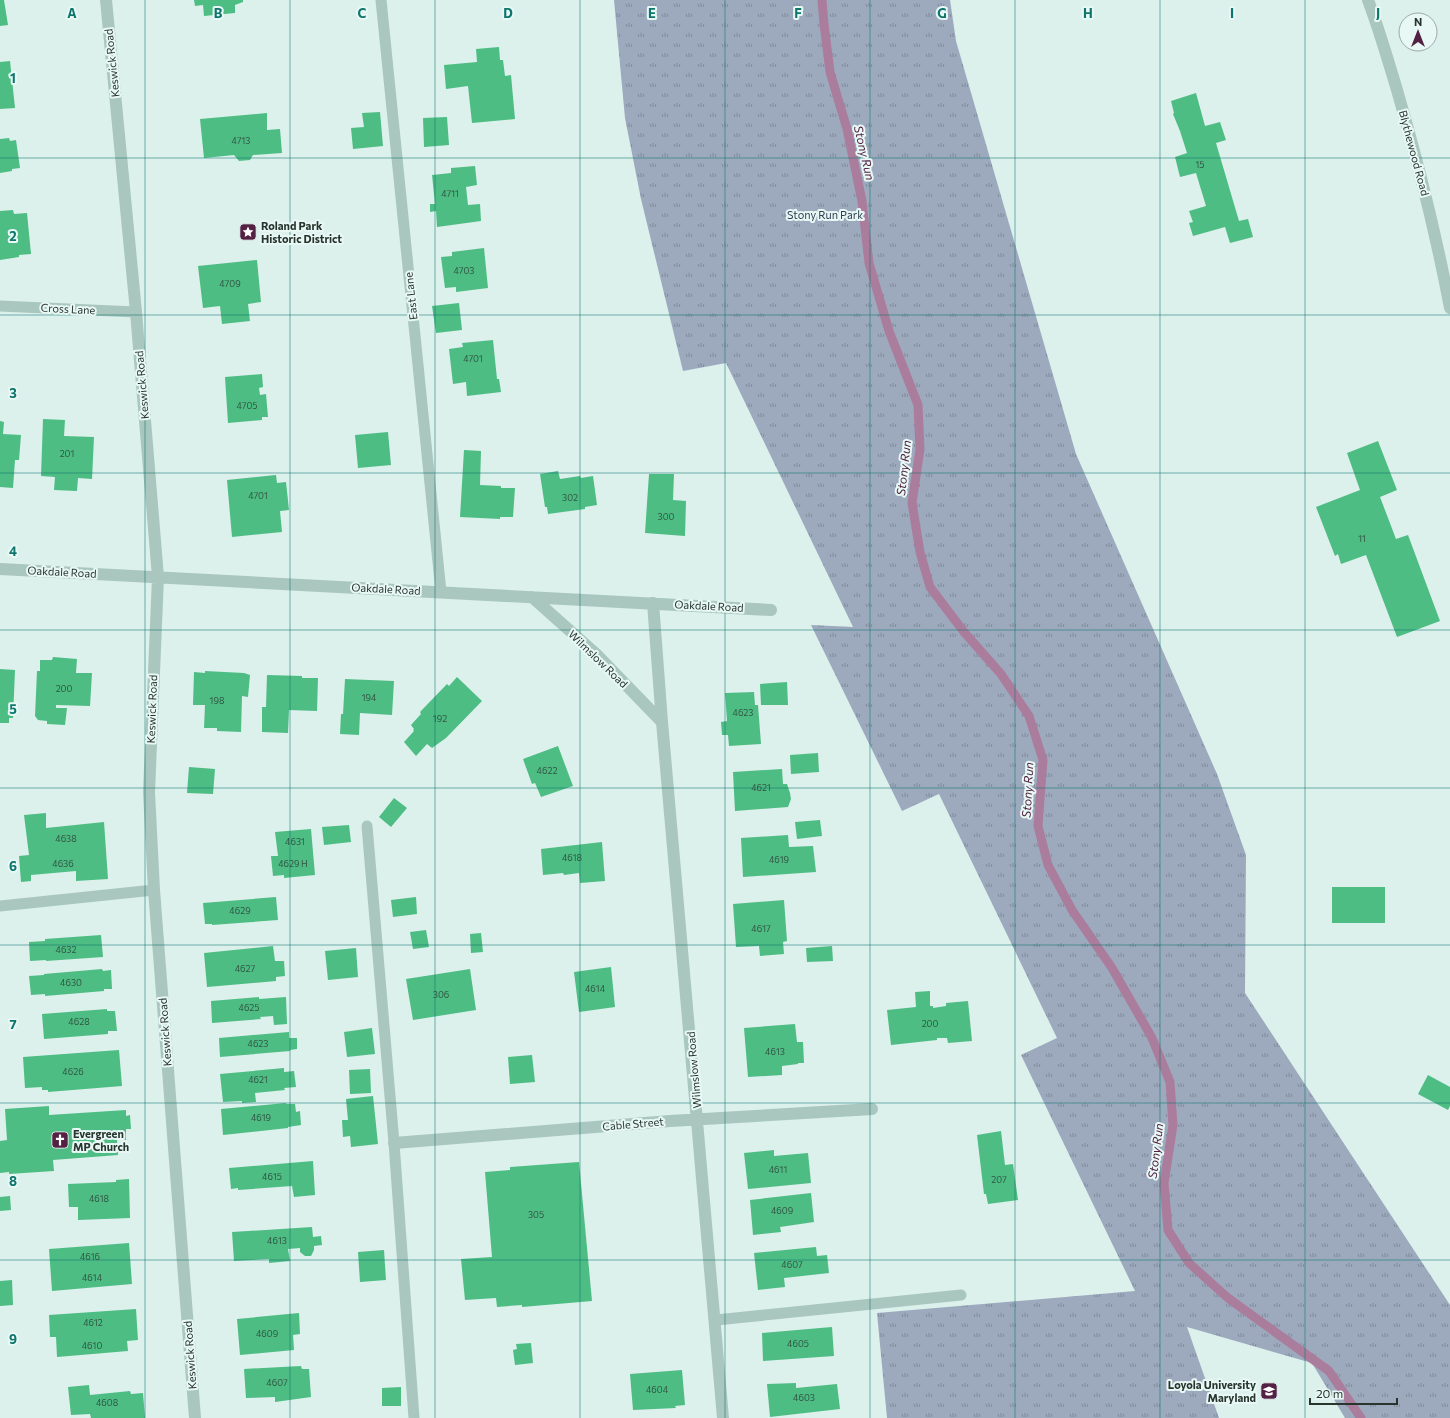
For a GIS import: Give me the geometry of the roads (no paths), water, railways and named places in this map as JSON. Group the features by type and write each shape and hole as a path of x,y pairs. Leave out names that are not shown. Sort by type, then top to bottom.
{"street":[{"name":"Keswick Road","path":"106,0 136,312 158,577 149,792 154,890 195,1418"},
{"name":"Blythewood Road","path":"1368,0 1387,56 1418,161 1450,308"},
{"name":"Oakdale Road","path":"0,568 771,610"},
{"name":"Wilmslow Road","path":"532,597 596,654 662,722"},
{"name":"Wilmslow Road","path":"653,603 662,722 716,1320 723,1418"},
{"name":"Cable Street","path":"394,1143 698,1119 872,1109"}],"lane":[{"name":"East Lane","path":"381,0 441,592"},
{"name":"Cross Lane","path":"0,306 136,312"},
{"path":"367,826 394,1143 414,1418"},
{"path":"0,906 154,890"},
{"path":"716,1320 961,1296"}],"waterway":[{"name":"Stony Run","path":"822,0 830,72 847,129 862,201 869,263 889,331 918,405 920,449 912,503 920,552 930,587 964,632 1001,674 1029,716 1043,760 1038,826 1048,865 1072,910 1112,968 1152,1038 1170,1082 1173,1125 1164,1183 1168,1230 1189,1263 1228,1298 1329,1371 1361,1418"}],"place":[{"name":"Roland Park Historic District","path":"248,232"},
{"name":"Evergreen MP Church","path":"60,1140"},
{"name":"Loyola University Maryland","path":"1269,1391"}],"park label":[{"name":"Stony Run Park","path":"825,215"}]}
